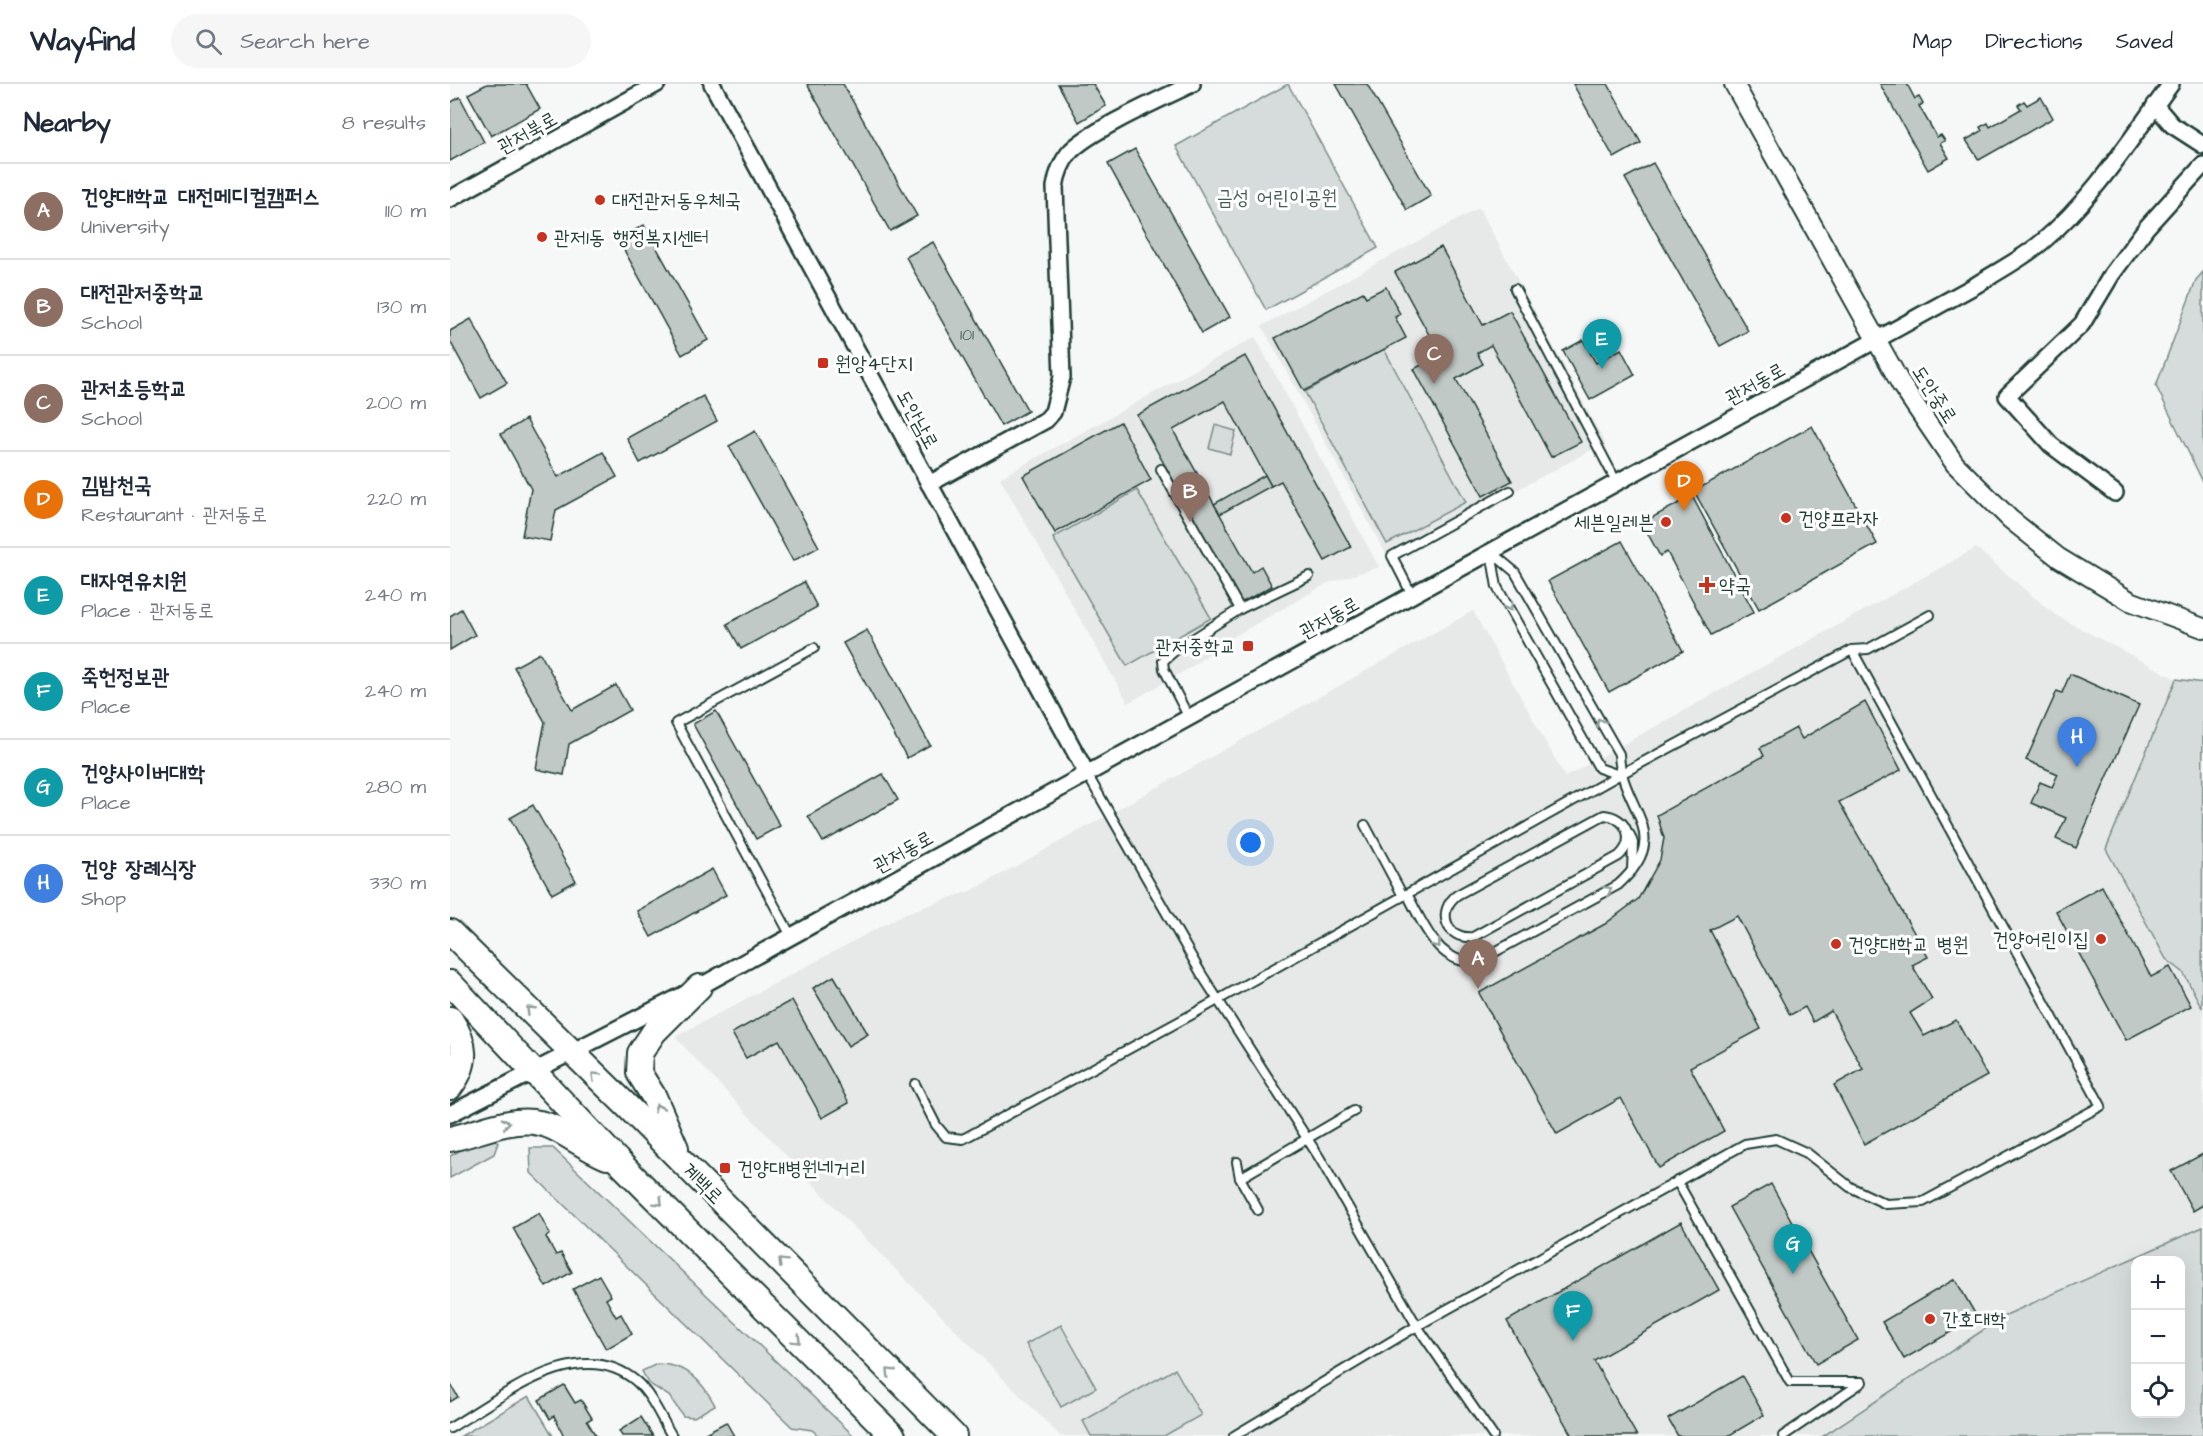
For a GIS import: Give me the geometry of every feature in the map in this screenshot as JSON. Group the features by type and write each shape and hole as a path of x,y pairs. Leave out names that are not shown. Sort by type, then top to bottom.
{"main road":[{"name":"계백로","path":"450,932 682,1161 954,1436"},
{"path":"450,983 618,1161 893,1436"},
{"path":"682,1161 654,1097 639,1073 640,1053 654,1032 699,987"},
{"path":"450,1019 465,1047 462,1067 450,1087"},
{"path":"450,1138 522,1120 538,1122 554,1128 589,1150 618,1161"}],"street":[{"name":"관저북로","path":"450,199 657,84"},
{"name":"도안남로","path":"712,84 1087,774"},
{"path":"929,483 1046,420 1053,412 1062,377 1055,187 1061,165 1070,152 1085,141 1192,84"},
{"name":"도안중로","path":"1734,84 1902,386 1955,464 2010,519 2059,558 2130,601 2203,628"},
{"name":"관저동로","path":"450,1114 699,987 1976,285 2040,244 2064,222 2138,132 2171,84"},
{"path":"2155,105 2172,125 2203,145"},
{"path":"2115,493 2051,445 2007,396 2082,324 2112,274 2146,228 2203,165"}],"lane":[{"path":"1515,290 1617,483"},
{"path":"1161,469 1240,609"},
{"path":"1412,595 1392,556 1510,491"},
{"path":"1491,552 1497,587 1599,768 1619,775"},
{"path":"1365,825 1405,895 1439,946 1445,953 1464,962 1482,959 1618,885 1632,872 1642,855 1645,839 1619,775 1618,754 1515,572 1491,552"},
{"path":"1189,718 1164,669 1163,661 1177,649 1240,609 1309,576"},
{"path":"915,1084 936,1125 946,1137 963,1139 1619,775 1852,650 1868,649 1930,615"},
{"path":"791,936 676,723 814,648"},
{"path":"1234,1436 1418,1326 1745,1144 1776,1139 1807,1153 1850,1187 1886,1204 1923,1202 2101,1106 1852,650"},
{"path":"1087,774 1218,999 1308,1140 1418,1326 1493,1436"},
{"path":"1632,872 1633,843 1628,831 1618,819 1611,816 1596,818 1457,895 1446,906 1444,913 1448,927 1458,936 1473,937 1624,851 1633,843 1642,827"},
{"path":"1624,851 1629,838 1628,831"},
{"path":"1240,1178 1354,1111"},
{"path":"1237,1162 1240,1178 1258,1210"},
{"path":"1677,1181 1790,1382 1862,1382 1783,1436"},
{"path":"450,1428 547,1371 578,1364 611,1369 632,1378 646,1392 672,1436"}],"shaded area":[{"path":"1479,208 1605,443 1388,558 1262,326"},
{"path":"1255,337 1379,567 1328,583 1226,641 1190,668 1128,703 1000,478"},
{"path":"1976,548 2055,615 2176,679 2106,849 2166,958 2183,972 2203,1007 2203,1227 2138,1256 2131,1256 2131,1259 2006,1315 1820,1436 1060,1436 845,1218 675,1037 906,913 973,890 1473,611 1565,777"}],"green space":[{"name":"금성 어린이공원","path":"1288,84 1378,248 1266,310 1176,146"},
{"path":"2203,272 2203,482 2156,386 2196,280"},
{"path":"1384,349 1466,502 1387,544 1305,392"},
{"path":"1215,425 1236,431 1230,454 1209,448"},
{"path":"1137,490 1211,618 1127,666 1053,538"},
{"path":"2176,679 2203,683 2202,1008 2183,972 2166,959 2106,849"},
{"path":"491,1134 498,1143 494,1154 450,1178 450,1156"},
{"path":"530,1148 553,1148 854,1436 819,1436 812,1430 792,1427 531,1173"},
{"path":"2203,1227 2203,1436 1823,1436 2006,1315 2131,1259 2131,1418 2185,1418 2185,1256 2138,1256"},
{"path":"1061,1325 1096,1388 1061,1407 1026,1344"},
{"path":"657,1364 685,1370 704,1388 715,1405 694,1417 683,1416 669,1396 648,1383 642,1371"},
{"path":"1175,1369 1201,1415 1164,1436 1091,1436 1083,1421"},
{"path":"529,1396 553,1436 461,1436"}],"building":[{"path":"487,84 526,84 540,109 491,136 468,94"},
{"path":"807,84 843,84 917,216 890,231"},
{"path":"1058,84 1093,84 1106,106 1079,122"},
{"path":"1336,84 1367,84 1431,196 1407,210"},
{"path":"1573,84 1608,84 1641,143 1614,158"},
{"path":"1880,84 1907,84 1915,99 1919,97 1923,104 1919,106 1937,137 1941,135 1945,141 1940,143 1949,158 1928,170"},
{"path":"460,97 484,142 450,161 450,103"},
{"path":"2041,97 2053,118 1979,160 1966,140 1982,131 1980,127 1988,123 1990,127 2021,109 2018,105 2024,101 2027,105"},
{"path":"1135,149 1230,317 1202,333 1108,164"},
{"path":"1653,163 1748,331 1720,346 1625,178"},
{"path":"644,225 708,340 682,355 618,239"},
{"path":"933,242 1028,411 1001,426 906,257"},
{"path":"1441,247 1483,325 1510,311 1581,442 1551,457 1491,345 1477,353 1483,364 1456,379 1512,481 1483,496 1414,369 1440,355 1395,272"},
{"path":"1386,287 1400,314 1395,317 1406,338 1304,391 1275,338 1363,292 1366,297"},
{"path":"471,319 507,383 481,398 450,341 450,331"},
{"path":"1583,340 1596,363 1621,349 1635,375 1590,400 1563,351"},
{"path":"1245,356 1351,547 1325,561 1281,481 1271,486 1225,401 1173,430 1252,572 1261,566 1272,586 1241,603 1137,415"},
{"path":"703,396 717,421 640,463 627,438"},
{"path":"526,419 558,477 603,452 617,477 556,510 550,541 522,536 531,489 501,434"},
{"path":"1120,422 1151,480 1055,533 1023,476"},
{"name":"건양프라자","path":"1812,426 1877,544 1759,609 1694,491"},
{"path":"755,431 819,547 793,561 729,446"},
{"path":"1265,475 1271,486 1220,514 1214,504"},
{"path":"1692,496 1754,612 1711,635 1667,552 1660,556 1642,523"},
{"path":"1622,541 1683,651 1609,692 1548,581"},
{"path":"804,582 817,607 741,649 727,624"},
{"path":"461,609 475,635 450,650 450,616"},
{"path":"867,630 930,745 907,758 843,643"},
{"path":"540,653 572,710 616,685 630,710 569,744 564,775 536,769 545,722 514,667"},
{"path":"2070,674 2139,705 2076,848 2056,839 2066,818 2031,803 2040,782 2052,787 2058,774 2026,760 2057,691 2062,693"},
{"name":"건양대학교 병원","path":"1865,702 1901,770 1839,802 1928,957 1912,965 1932,999 1910,1013 1924,1036 1956,1020 1987,1076 1864,1144 1834,1085 1863,1069 1831,1011 1813,1022 1805,1007 1790,1015 1737,916 1710,930 1761,1029 1690,1067 1724,1131 1659,1168 1621,1098 1557,1134 1479,993 1605,924 1638,899 1660,860 1664,838 1657,815 1764,756 1760,748 1796,728 1802,739"},
{"path":"716,711 780,826 756,839 693,724"},
{"path":"883,774 898,800 823,842 808,816"},
{"path":"533,805 576,881 552,894 510,818"},
{"path":"712,869 726,895 651,937 637,911"},
{"name":"건양어린이집","path":"2102,886 2151,977 2170,967 2191,1006 2126,1040 2056,911"},
{"path":"834,976 868,1034 848,1046 813,988"},
{"path":"792,1000 849,1103 822,1118 779,1040 746,1058 732,1033"},
{"path":"2203,1154 2203,1205 2193,1211 2171,1171"},
{"path":"1771,1184 1858,1340 1816,1364 1729,1207"},
{"path":"539,1213 550,1234 546,1237 556,1255 561,1253 572,1272 546,1287 513,1228"},
{"path":"1681,1222 1719,1290 1594,1361 1637,1436 1572,1436 1507,1321"},
{"path":"599,1275 611,1296 606,1299 616,1317 621,1314 632,1334 606,1349 573,1289"},
{"name":"간호대학","path":"1955,1279 1977,1317 1904,1359 1882,1322"},
{"path":"1742,1376 1764,1415 1728,1436 1678,1436 1668,1419"},
{"path":"450,1383 458,1397 450,1402"},
{"path":"564,1385 575,1403 581,1400 592,1418 587,1421 596,1436 564,1436 554,1416 550,1419 539,1400"},
{"path":"641,1417 653,1436 622,1436 619,1431"},
{"path":"726,1422 734,1436 700,1436"}],"place":[{"name":"대전관저동우체국","path":"600,200"},
{"name":"관저1동 행정복지센터","path":"542,237"},
{"name":"원앙4단지","path":"823,363"},
{"name":"대자연유치원","path":"1602,369"},
{"name":"관저초등학교","path":"1434,384"},
{"name":"김밥천국","path":"1684,511"},
{"name":"건양프라자","path":"1786,518"},
{"name":"대전관저중학교","path":"1190,522"},
{"name":"세븐일레븐","path":"1666,522"},
{"name":"약국","path":"1707,585"},
{"name":"관저중학교","path":"1248,646"},
{"name":"건양 장례식장","path":"2077,767"},
{"name":"건양어린이집","path":"2101,939"},
{"name":"건양대학교 병원","path":"1836,944"},
{"name":"건양대학교 대전메디컬캠퍼스","path":"1478,989"},
{"name":"건양대병원네거리","path":"725,1168"},
{"name":"건양사이버대학","path":"1793,1274"},
{"name":"간호대학","path":"1930,1319"},
{"name":"죽헌정보관","path":"1573,1341"}]}
